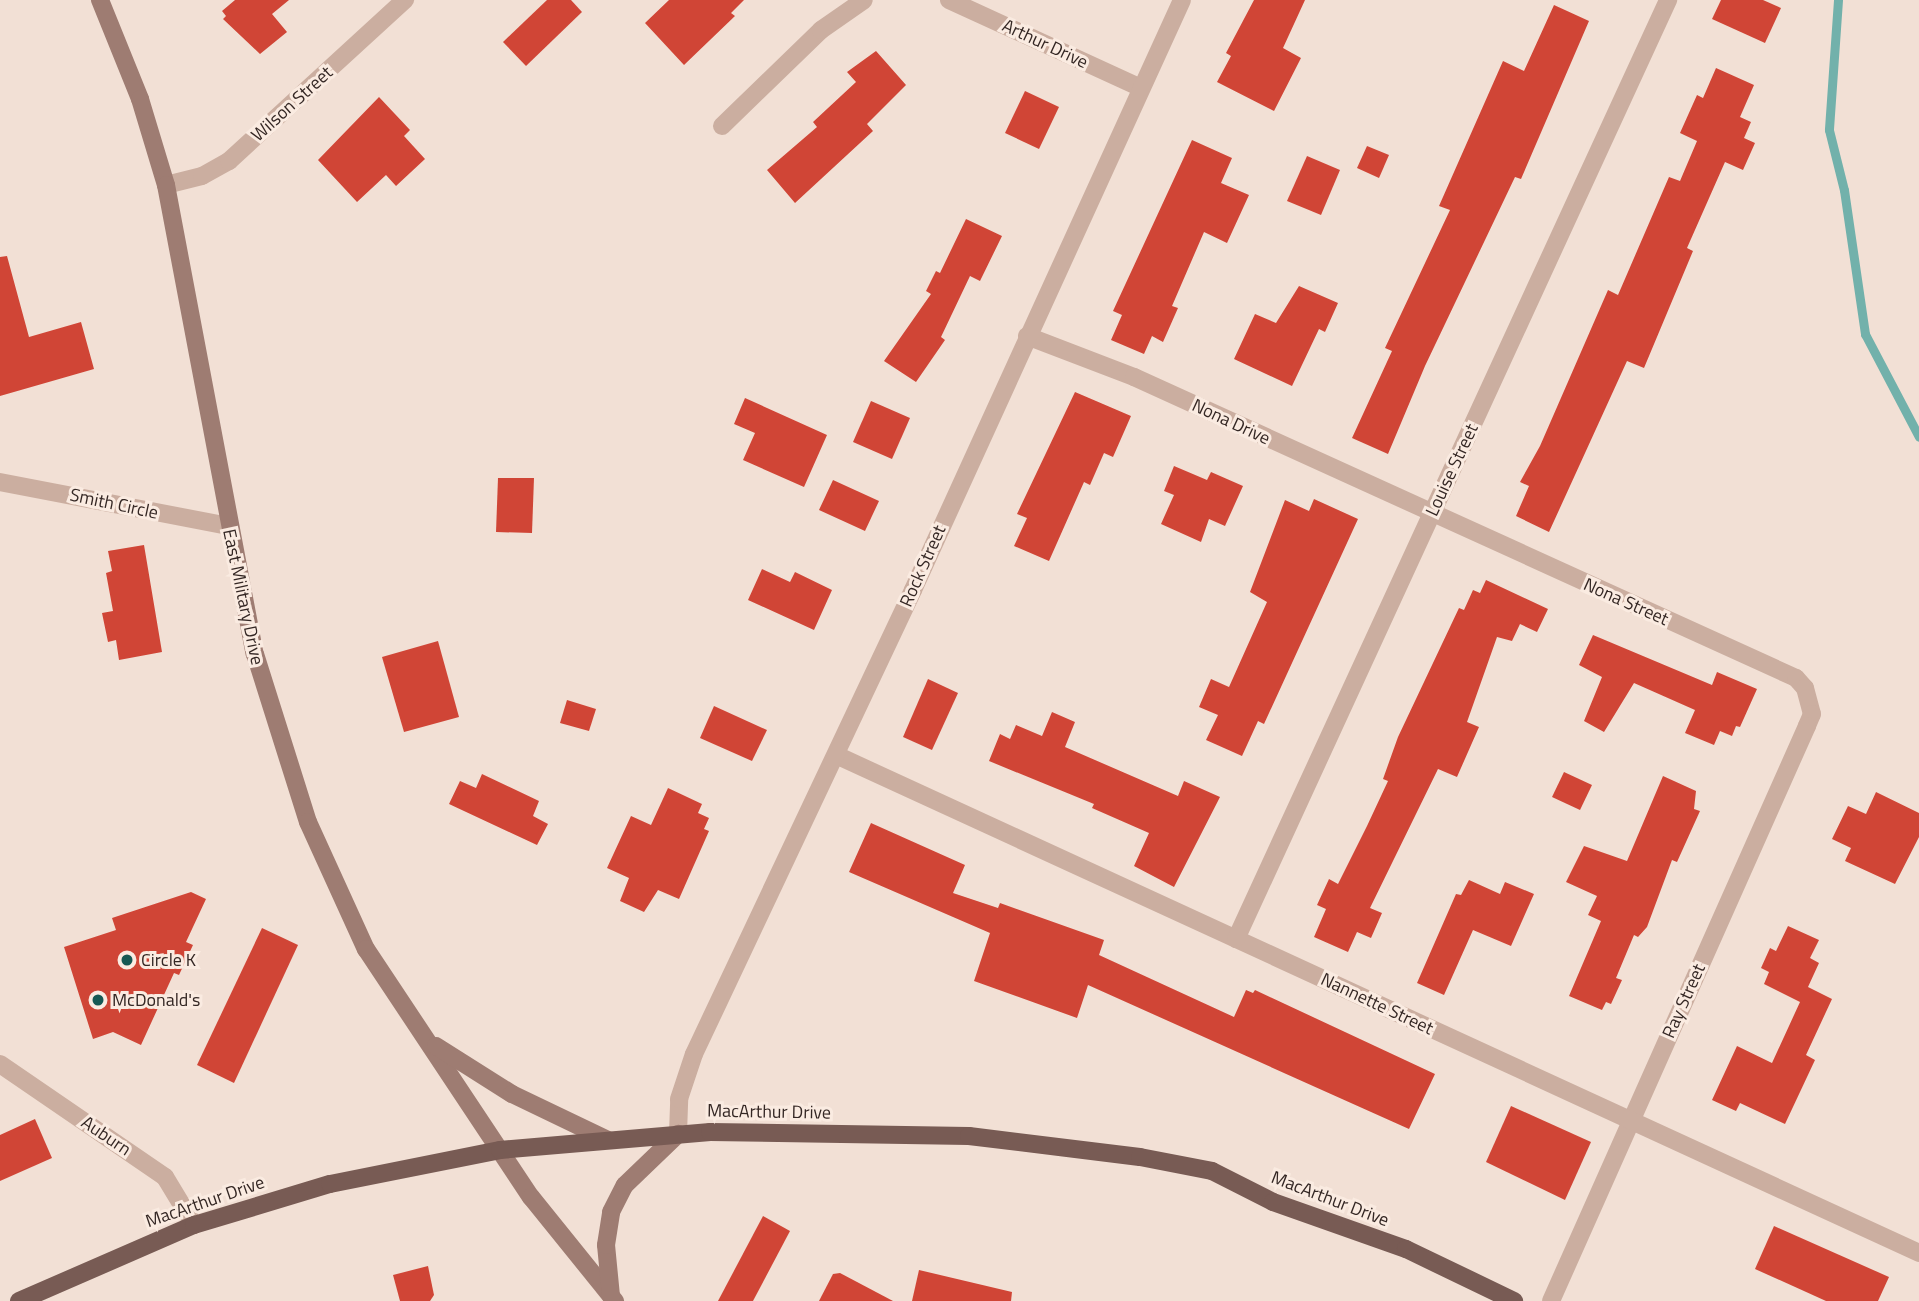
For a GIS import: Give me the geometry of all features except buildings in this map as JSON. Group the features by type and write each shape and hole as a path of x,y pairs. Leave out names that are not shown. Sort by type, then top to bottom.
{"main road":[{"name":"MacArthur Drive","path":"19,1301 194,1225 330,1184 500,1150 678,1134 969,1136 1200,1169 1273,1202 1406,1249 1514,1301"}],"street":[{"name":"East Military Drive","path":"100,0 140,99 166,185 254,654 308,822 366,949 531,1197 613,1298"},
{"name":"Wilson Street","path":"166,185 202,176 229,161 405,0"},
{"path":"722,126 821,30 864,0"},
{"name":"Arthur Drive","path":"949,0 1141,88"},
{"name":"Rock Street","path":"678,1134 682,1087 694,1054 836,755 1182,0"},
{"name":"Louise Street","path":"1236,939 1668,0"},
{"name":"Nona Drive","path":"1027,336 1134,377 1432,514"},
{"name":"Smith Circle","path":"0,482 228,526"},
{"name":"Nona Street","path":"1432,514 1796,678 1810,700"},
{"name":"Ray Street","path":"1551,1301 1633,1122 1807,726 1810,700"},
{"name":"Nannette Street","path":"836,755 1919,1253"},
{"path":"429,1041 512,1094 608,1140"},
{"name":"Auburn","path":"0,1063 165,1177 194,1225"},
{"path":"613,1298 606,1245 611,1212 625,1185 678,1134"}],"waterway":[{"path":"1838,0 1829,130 1844,190 1865,334 1919,437"}],"place":[{"name":"Circle K","path":"127,960"},
{"name":"McDonald's","path":"98,1000"}]}
